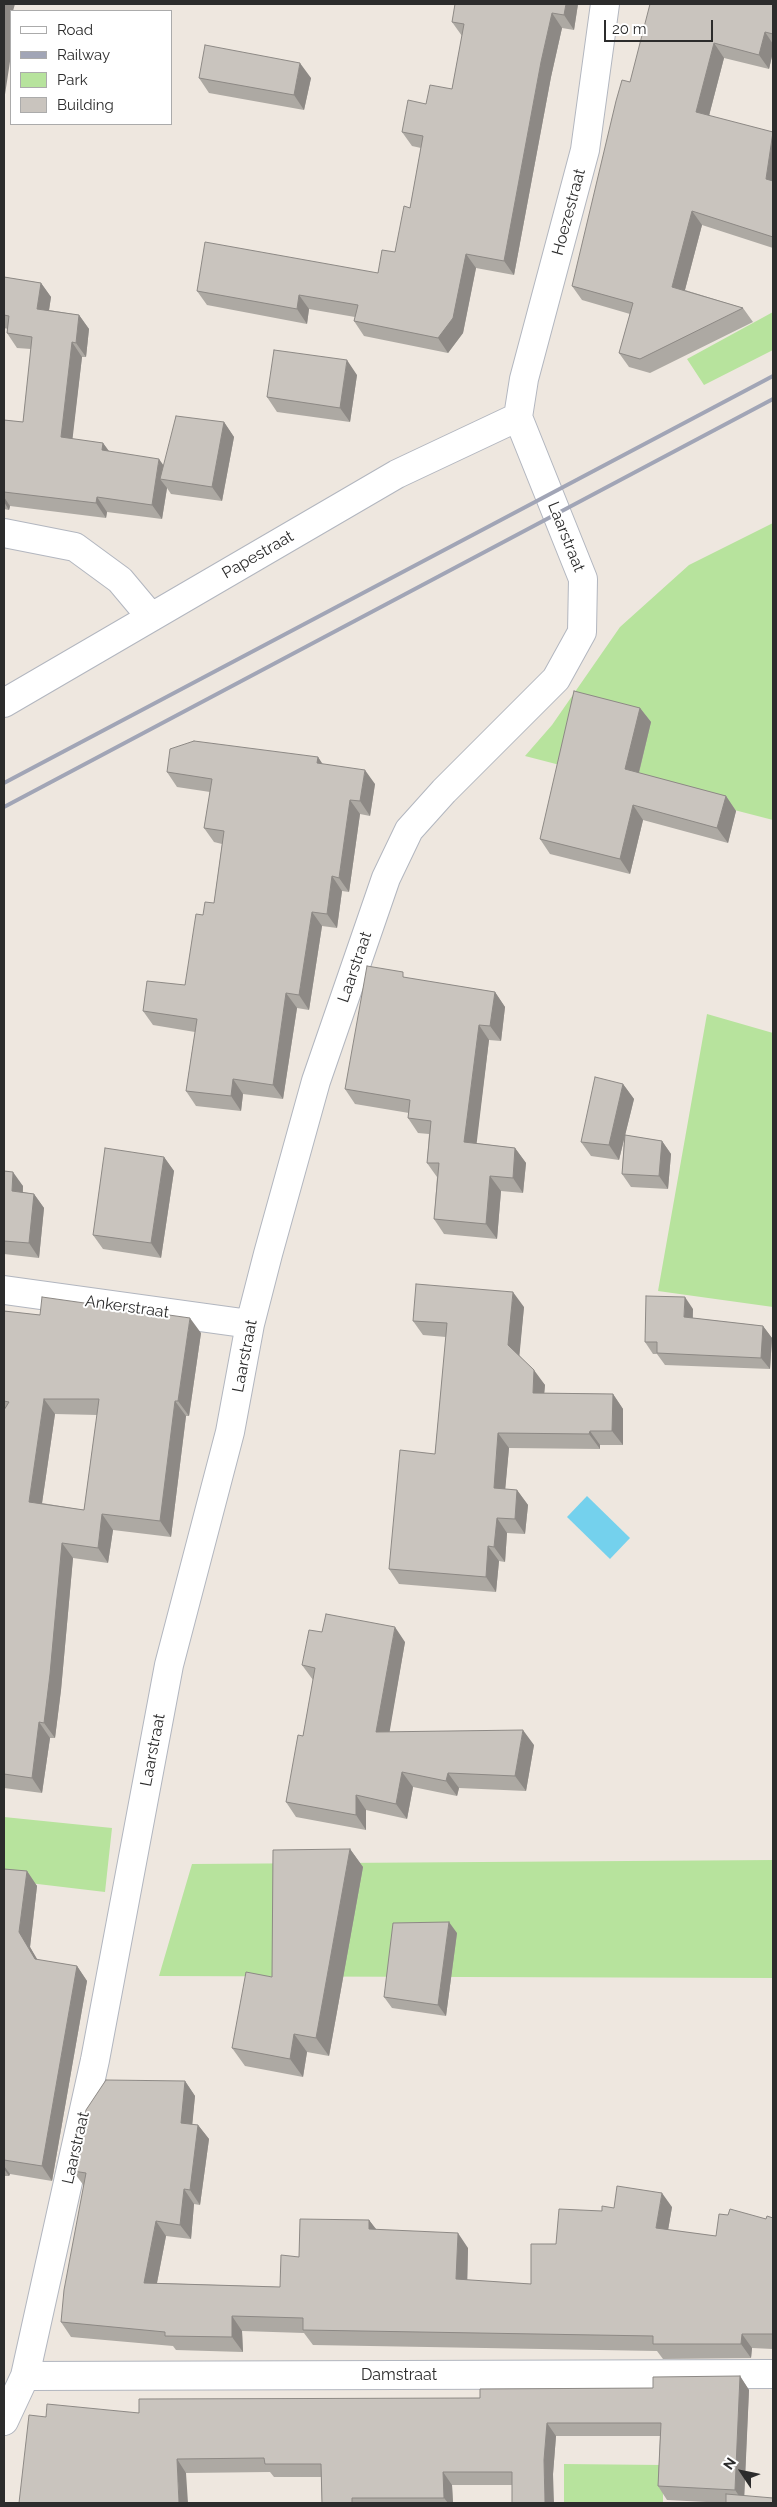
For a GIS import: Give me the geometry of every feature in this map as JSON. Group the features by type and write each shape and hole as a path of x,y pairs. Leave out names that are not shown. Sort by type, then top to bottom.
{"street":[{"name":"Hoezestraat","path":"518,417 524,379 585,150 605,4"},
{"name":"Papestraat","path":"4,703 397,474 518,417"},
{"name":"Laarstraat","path":"6,2412 25,2376 95,2060 170,1665 230,1432 250,1324 281,1201 316,1081 386,878 409,830 444,791 556,679 582,632 583,579 518,417"},
{"path":"4,534 75,548 120,580 151,617"},
{"name":"Ankerstraat","path":"4,1290 250,1324"},
{"name":"Damstraat","path":"25,2376 773,2374"}],"green space":[{"path":"773,312 773,350 704,385 687,359"},
{"path":"773,523 773,820 525,756 552,725 620,627 689,565"},
{"path":"707,1014 773,1033 773,1307 658,1291"},
{"path":"4,1817 112,1828 105,1892 4,1880"},
{"path":"773,1860 773,1978 159,1976 192,1864"},
{"path":"564,2464 663,2465 663,2503 564,2503"}],"water":[{"path":"587,1496 630,1538 610,1559 567,1517"}],"building":[{"path":"455,4 566,4 564,15 552,13 504,261 466,254 453,318 438,338 354,321 358,305 299,295 297,309 197,291 205,242 378,273 382,250 395,252 404,206 410,208 423,136 402,132 408,100 426,104 430,85 452,89 464,24 452,22"},
{"path":"650,4 773,4 773,34 765,32 759,55 714,43 696,112 773,132 766,179 773,181 773,237 692,211 672,287 743,308 640,359 619,353 633,303 572,286 616,101 622,80 630,82"},
{"path":"205,45 300,63 294,95 199,78"},
{"path":"4,277 41,283 37,309 79,315 76,343 72,342 61,437 103,443 102,450 159,459 152,505 97,497 96,503 4,492 4,420 23,422 32,337 7,333 9,316 4,315"},
{"path":"274,350 347,360 340,408 267,397"},
{"path":"176,416 224,422 212,487 160,479"},
{"path":"574,691 640,708 625,769 726,796 717,828 633,805 620,859 540,839"},
{"path":"194,741 318,757 317,763 365,770 360,801 350,800 339,878 332,876 327,914 312,912 299,995 286,993 273,1085 233,1079 231,1096 186,1091 197,1019 143,1011 147,981 185,985 196,914 203,915 205,902 214,903 224,831 204,828 212,779 167,772 170,749"},
{"path":"367,966 403,972 403,977 495,992 490,1026 479,1025 464,1142 515,1148 513,1178 490,1176 486,1224 434,1219 439,1163 427,1163 431,1121 408,1118 410,1100 345,1089"},
{"path":"595,1077 623,1084 609,1145 581,1142"},
{"path":"625,1135 662,1141 659,1176 622,1174"},
{"path":"105,1148 164,1157 151,1243 93,1235"},
{"path":"4,1171 13,1172 12,1191 34,1194 29,1243 4,1241"},
{"path":"416,1284 513,1292 508,1345 534,1370 533,1393 613,1394 612,1431 590,1431 589,1434 498,1433 494,1488 517,1490 515,1519 497,1518 494,1547 488,1546 486,1577 389,1569 400,1450 435,1454 447,1323 413,1321"},
{"path":"646,1296 685,1297 684,1317 763,1326 761,1358 657,1353 657,1342 645,1342"},
{"path":"42,1297 190,1318 178,1401 175,1401 160,1521 102,1514 98,1548 62,1543 44,1723 39,1722 32,1778 4,1774 4,1410 9,1402 4,1401 4,1311 40,1315","holes":["44,1399 99,1399 84,1510 29,1502"]},
{"path":"326,1614 395,1627 376,1732 523,1730 515,1776 448,1773 446,1781 402,1772 396,1804 356,1795 356,1815 286,1802 298,1735 303,1736 315,1668 302,1665 309,1630 322,1632"},
{"path":"350,1849 316,2038 294,2034 290,2059 232,2048 246,1972 272,1977 273,1850"},
{"path":"4,1869 27,1871 19,1932 35,1959 77,1966 42,2166 4,2160"},
{"path":"449,1922 438,2005 384,1997 393,1923"},
{"path":"106,2080 185,2081 181,2123 198,2125 190,2190 184,2189 180,2225 156,2221 144,2283 280,2287 281,2255 299,2257 300,2219 369,2220 369,2229 458,2233 456,2279 531,2284 531,2244 556,2244 559,2209 602,2211 602,2206 614,2208 617,2186 662,2193 656,2228 716,2236 719,2214 728,2215 730,2209 766,2219 767,2216 773,2218 773,2334 742,2334 741,2344 653,2344 653,2336 303,2330 303,2318 232,2316 232,2337 165,2336 165,2332 61,2322 64,2290 86,2173 73,2171 86,2110"},
{"path":"740,2376 735,2490 658,2486 661,2423 547,2423 544,2460 545,2503 512,2503 512,2472 443,2472 444,2498 352,2498 352,2503 322,2503 321,2464 265,2464 264,2458 177,2459 179,2503 19,2503 29,2415 46,2417 47,2404 139,2413 139,2399 480,2398 480,2389 653,2388 653,2377"},
{"path":"726,2494 773,2498 773,2503 726,2503"}],"railway":[{"path":"4,783 773,376"},
{"path":"4,807 773,399"}]}
